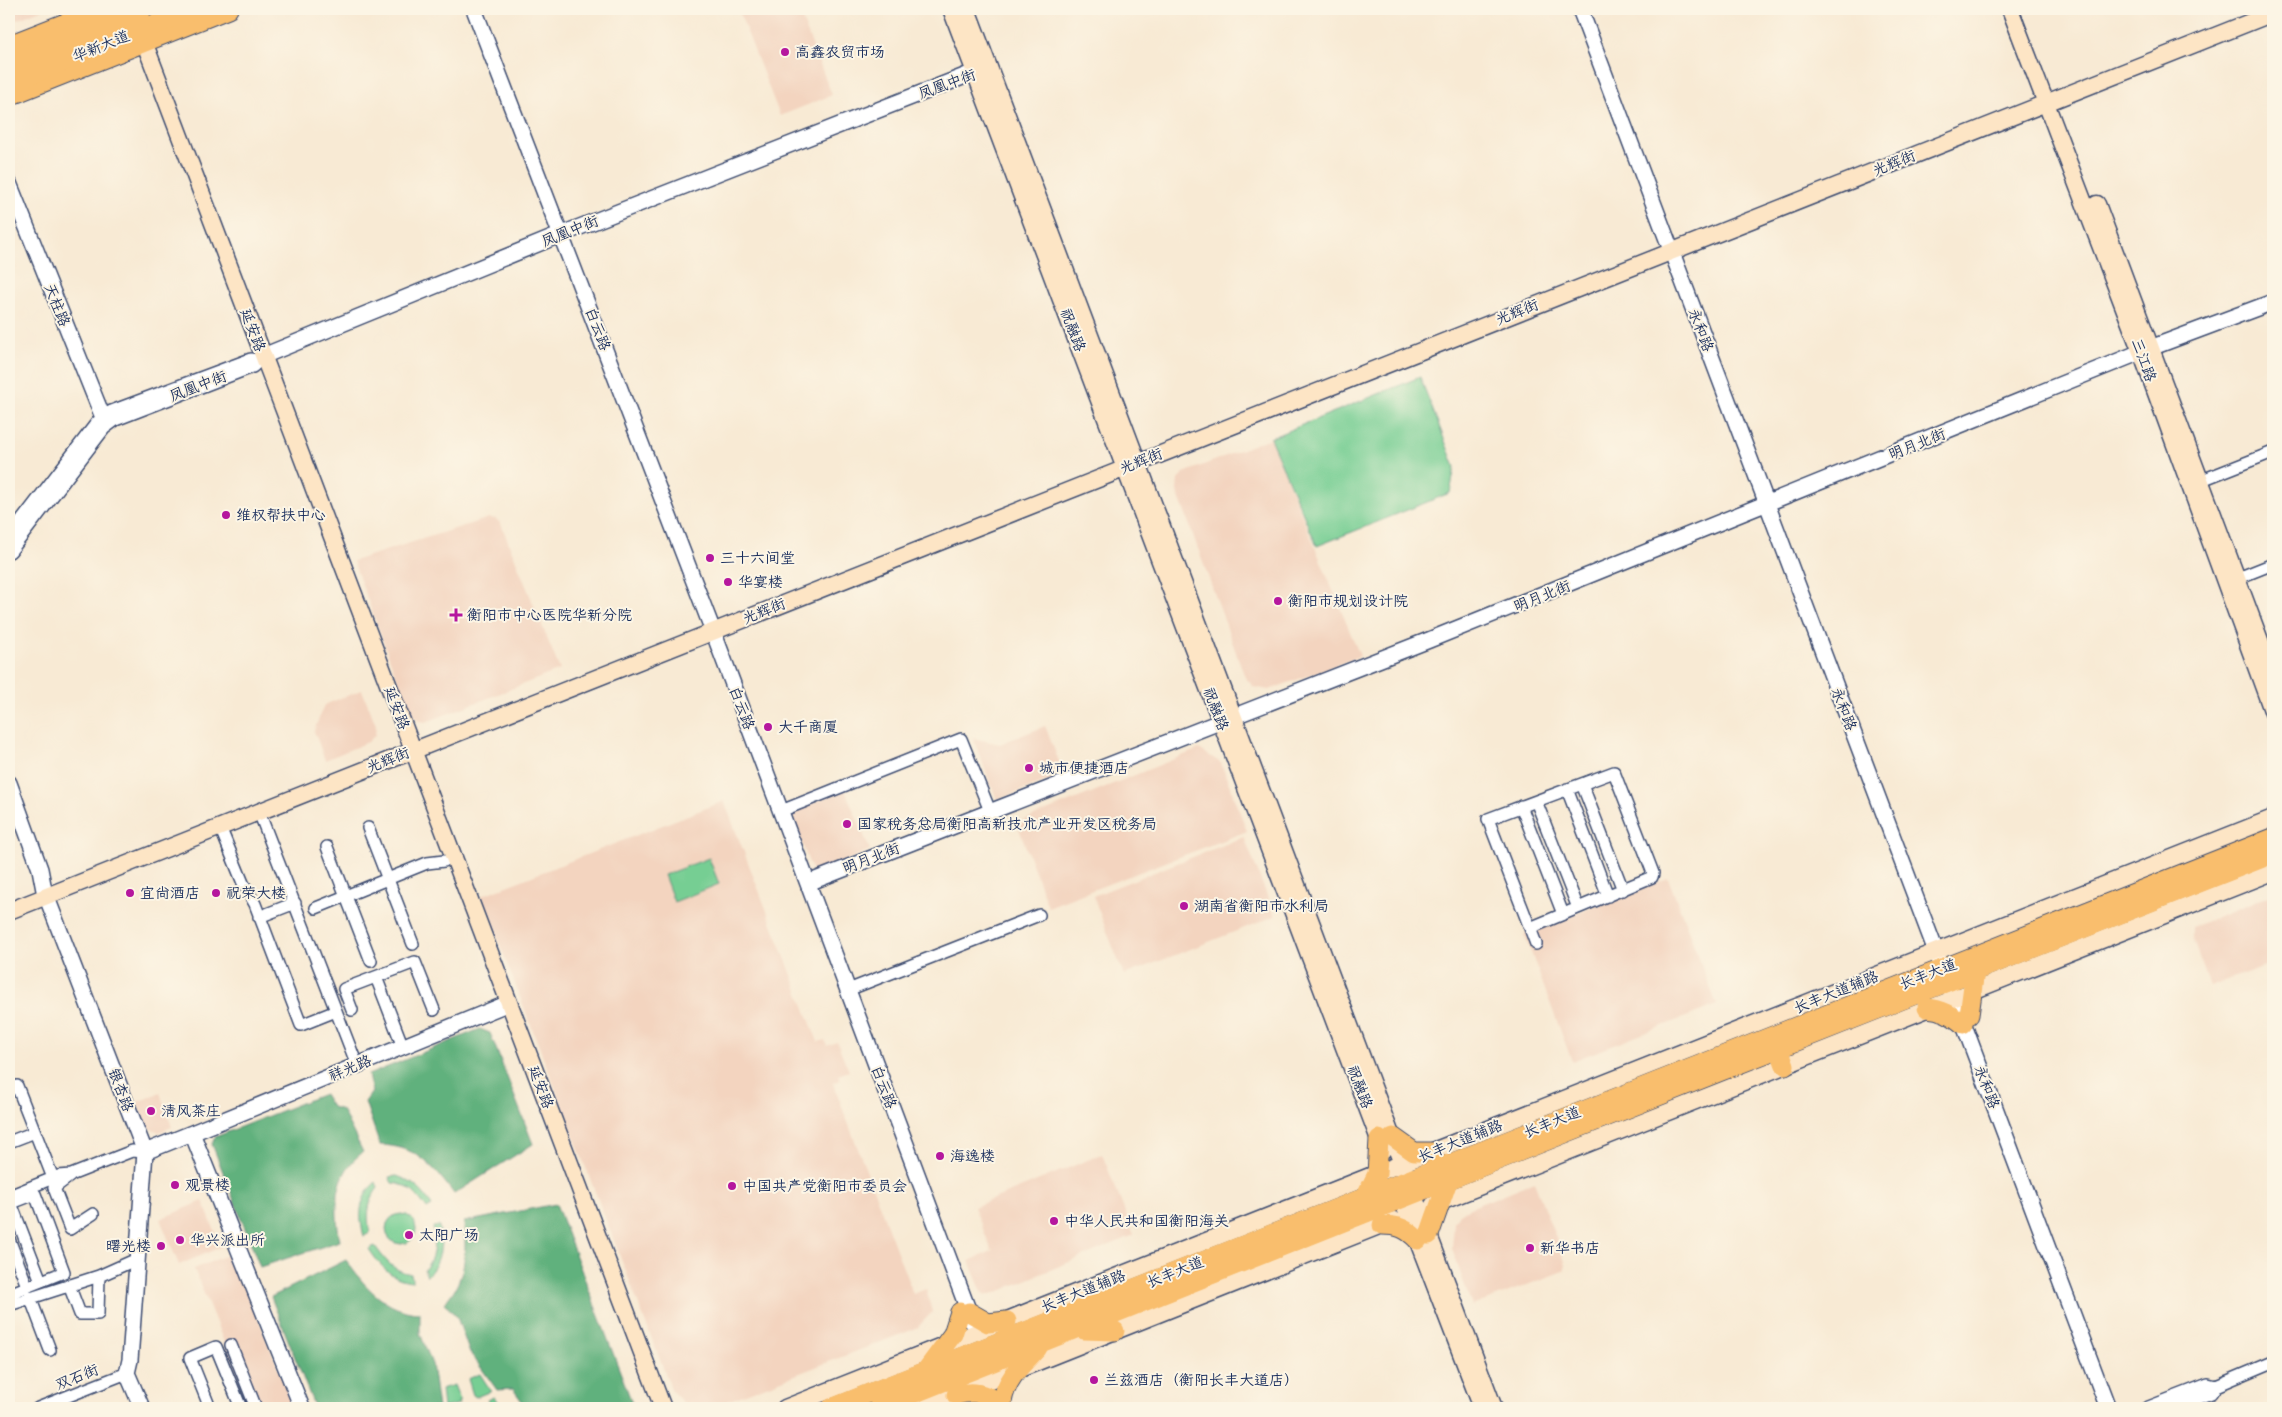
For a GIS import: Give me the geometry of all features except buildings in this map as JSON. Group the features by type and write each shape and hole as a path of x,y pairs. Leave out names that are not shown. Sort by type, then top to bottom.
{"highway":[{"name":"华新大道","path":"9,62 133,23 193,9"},
{"name":"华新大道","path":"9,82 133,23"}],"main road":[{"path":"9,45 101,9"},
{"path":"9,96 133,23 228,9"},
{"name":"祝融路","path":"951,9 981,74 1130,462 1386,1138 1402,1188 1494,1408"},
{"name":"祝融路","path":"967,9 981,74"},
{"name":"三江路","path":"2010,9 2050,97 2149,354 2202,480 2272,670"},
{"name":"三江路","path":"2022,9 2050,97"},
{"name":"光辉街","path":"9,911 45,893 2050,97 2262,9"},
{"name":"光辉街","path":"2050,97 2273,13"},
{"name":"延安路","path":"133,23 504,1005 652,1408"},
{"name":"三江路","path":"2149,354 2273,713"},
{"name":"延安路","path":"407,749 444,861 504,1005 663,1408"},
{"name":"光辉街","path":"9,904 45,893 259,812 407,749"},
{"name":"长丰大道辅路","path":"785,1408 947,1345 987,1373 1007,1321 1402,1188 1440,1202 1782,1057 1927,1008 1951,975 2273,818"},
{"name":"长丰大道","path":"878,1408 987,1373 1366,1196 1448,1181 1663,1078 1782,1057 1951,975 2273,838"},
{"name":"长丰大道","path":"831,1408 925,1371 987,1373 1043,1342 1663,1078 1951,975 1975,971 2273,854"},
{"name":"长丰大道辅路","path":"1951,975 2273,872"},
{"path":"1951,975 1966,1019"},
{"path":"1927,1008 1938,1009 1966,1019"},
{"name":"长丰大道辅路","path":"1016,1371 1382,1225 1402,1188 1432,1152 1663,1078"},
{"path":"1386,1138 1414,1152 1432,1152"},
{"path":"1386,1138 1402,1188"},
{"path":"1382,1225 1397,1225 1423,1237 1448,1181"},
{"name":"祝融路","path":"1423,1237 1482,1408"},
{"path":"925,1371 947,1345 964,1312 988,1323 1007,1321"},
{"path":"1075,1330 1115,1331"},
{"path":"922,1408 956,1395 970,1392 982,1393 987,1373 1004,1388 1016,1371 1043,1342"}],"street":[{"name":"白云路","path":"467,9 559,239"},
{"name":"白云路","path":"474,9 987,1373"},
{"name":"永和路","path":"1580,9 1674,246"},
{"name":"永和路","path":"1589,9 1674,246 1951,975"},
{"name":"凤凰中街","path":"9,540 104,423 252,366 259,360 559,239 981,74"},
{"name":"天柱路","path":"9,183 104,423"},
{"name":"明月北街","path":"809,887 1772,506 2273,302"},
{"name":"明月北街","path":"2149,354 2273,310"},
{"name":"凤凰中街","path":"9,550 104,423"},
{"path":"2202,480 2273,452"},
{"path":"2238,578 2273,564"},
{"name":"白云路","path":"707,630 780,811 848,990 964,1312"},
{"name":"明月北街","path":"809,887 990,811 1228,722"},
{"path":"780,811 961,739 990,811"},
{"path":"1530,928 1652,877 1653,872 1614,772 1488,819 1536,944"},
{"name":"银杏路","path":"9,783 40,869 45,893 145,1152 130,1360 127,1373"},
{"path":"1582,784 1623,890"},
{"path":"1567,789 1608,896"},
{"path":"1536,801 1578,908"},
{"path":"1521,806 1563,914"},
{"path":"259,812 357,1065"},
{"path":"220,827 259,917 301,1025 336,1011"},
{"path":"368,828 413,944"},
{"path":"327,847 371,961"},
{"path":"316,908 427,863 444,861"},
{"path":"259,917 295,903"},
{"path":"848,990 1039,915"},
{"path":"352,1010 344,990 415,962 434,1010"},
{"path":"376,977 402,1047"},
{"name":"祥光路","path":"145,1152 504,1005"},
{"name":"永和路","path":"1966,1019 2108,1408"},
{"name":"永和路","path":"1966,1019 2117,1408"},
{"path":"9,1090 17,1086 53,1178"},
{"path":"9,1142 35,1132"},
{"path":"192,1133 302,1408"},
{"path":"10,1198 53,1178 71,1175 132,1151 145,1152"},
{"path":"71,1175 54,1188 70,1229 93,1214"},
{"path":"9,1305 41,1281 64,1272 35,1194 10,1198"},
{"path":"10,1198 41,1281"},
{"path":"9,1239 50,1350"},
{"path":"16,1259 30,1254"},
{"path":"9,1294 69,1285 99,1276 138,1259"},
{"path":"69,1285 80,1314 98,1314 99,1276"},
{"path":"231,1345 256,1408"},
{"path":"210,1408 190,1358 216,1347 241,1408"},
{"path":"2171,1408 2211,1393 2216,1386 2273,1362"},
{"path":"127,1373 142,1408"},
{"name":"双石街","path":"38,1408 127,1373"},
{"path":"2146,1408 2208,1384 2216,1386"}],"shaded area":[{"path":"9,9 43,9 9,23"},
{"name":"高鑫农贸市场","path":"738,9 798,9 832,95 780,116"},
{"name":"衡阳市规划设计院","path":"1270,438 1360,656 1269,690 1254,687 1245,677 1177,491 1178,480 1184,473"},
{"name":"衡阳市中心医院华新分院","path":"489,518 496,519 501,524 560,670 426,722 419,721 410,713 353,561"},
{"path":"362,690 376,725 375,735 368,742 325,760 314,731 324,705"},
{"path":"1045,726 1064,774 997,800 973,738 1000,744"},
{"path":"1199,749 1221,763 1247,831 1048,907 1017,823"},
{"path":"845,790 870,850 819,872 812,870 790,812"},
{"name":"中国共产党衡阳市委员会","path":"724,801 818,1042 825,1040 827,1046 837,1042 849,1071 838,1075 840,1080 833,1083 913,1294 926,1289 932,1312 917,1328 709,1408 688,1408 672,1391 481,896"},
{"name":"湖南省衡阳市水利局","path":"1244,837 1275,916 1124,975 1093,896"},
{"path":"1668,878 1717,1005 1572,1061 1524,934"},
{"path":"2273,894 2273,963 2210,986 2192,938 2192,927"},
{"path":"160,1093 172,1127 160,1132 154,1131 145,1125 137,1102"},
{"name":"中华人民共和国衡阳海关","path":"1102,1154 1134,1235 995,1293 987,1295 982,1292 969,1261 992,1251 974,1207"},
{"path":"1534,1182 1566,1264 1564,1271 1472,1306 1452,1249 1454,1223 1459,1214 1470,1208"},
{"path":"203,1201 221,1247 179,1265 160,1219"},
{"path":"232,1253 294,1408 251,1408 194,1269"}],"green space":[{"path":"1420,377 1455,467 1450,493 1317,546 1270,438"},
{"path":"709,858 719,884 674,902 664,875"},
{"path":"480,1029 490,1033 533,1144 454,1194 423,1159 404,1149 380,1145 365,1102 372,1092 368,1075"},
{"path":"324,1094 332,1107 342,1110 363,1152 346,1170 338,1192 337,1216 340,1241 260,1267 212,1144 215,1137"},
{"path":"397,1176 417,1187 432,1206 427,1209 408,1188 392,1183 389,1177"},
{"path":"376,1182 378,1188 374,1193 369,1210 370,1233 364,1236 361,1207 366,1194"},
{"path":"556,1204 634,1408 527,1408 513,1389 497,1390 469,1351 457,1317 444,1303 452,1294 461,1275 465,1255 464,1222"},
{"path":"401,1214 412,1218 416,1229 412,1240 401,1244 390,1240 386,1229 390,1218"},
{"path":"439,1226 441,1239 440,1253 432,1271 427,1276 424,1270 428,1265 433,1250 433,1227"},
{"path":"375,1246 394,1268 411,1274 413,1281 399,1278 387,1271 369,1249"},
{"path":"346,1260 368,1288 386,1303 408,1312 420,1313 420,1333 432,1364 438,1408 315,1408 271,1297"},
{"path":"480,1374 491,1391 476,1397 473,1395 468,1379"},
{"path":"454,1385 460,1400 458,1401 459,1404 443,1408 441,1389"},
{"path":"494,1397 502,1408 493,1408 487,1400"}],"place":[{"name":"高鑫农贸市场","path":"785,52"},
{"name":"维权帮扶中心","path":"226,515"},
{"name":"三十六间堂","path":"710,558"},
{"name":"华宴楼","path":"728,582"},
{"name":"衡阳市规划设计院","path":"1278,601"},
{"name":"衡阳市中心医院华新分院","path":"456,615"},
{"name":"大千商厦","path":"768,727"},
{"name":"城市便捷酒店","path":"1029,768"},
{"name":"国家税务总局衡阳高新技术产业开发区税务局","path":"847,824"},
{"name":"宜尚酒店","path":"130,893"},
{"name":"祝荣大楼","path":"216,893"},
{"name":"湖南省衡阳市水利局","path":"1184,906"},
{"name":"清风茶庄","path":"151,1111"},
{"name":"海逸楼","path":"940,1156"},
{"name":"观景楼","path":"175,1185"},
{"name":"中国共产党衡阳市委员会","path":"732,1186"},
{"name":"中华人民共和国衡阳海关","path":"1054,1221"},
{"name":"太阳广场","path":"409,1235"},
{"name":"华兴派出所","path":"180,1240"},
{"name":"曙光楼","path":"161,1246"},
{"name":"新华书店","path":"1530,1248"},
{"name":"兰兹酒店（衡阳长丰大道店）","path":"1094,1380"}]}
